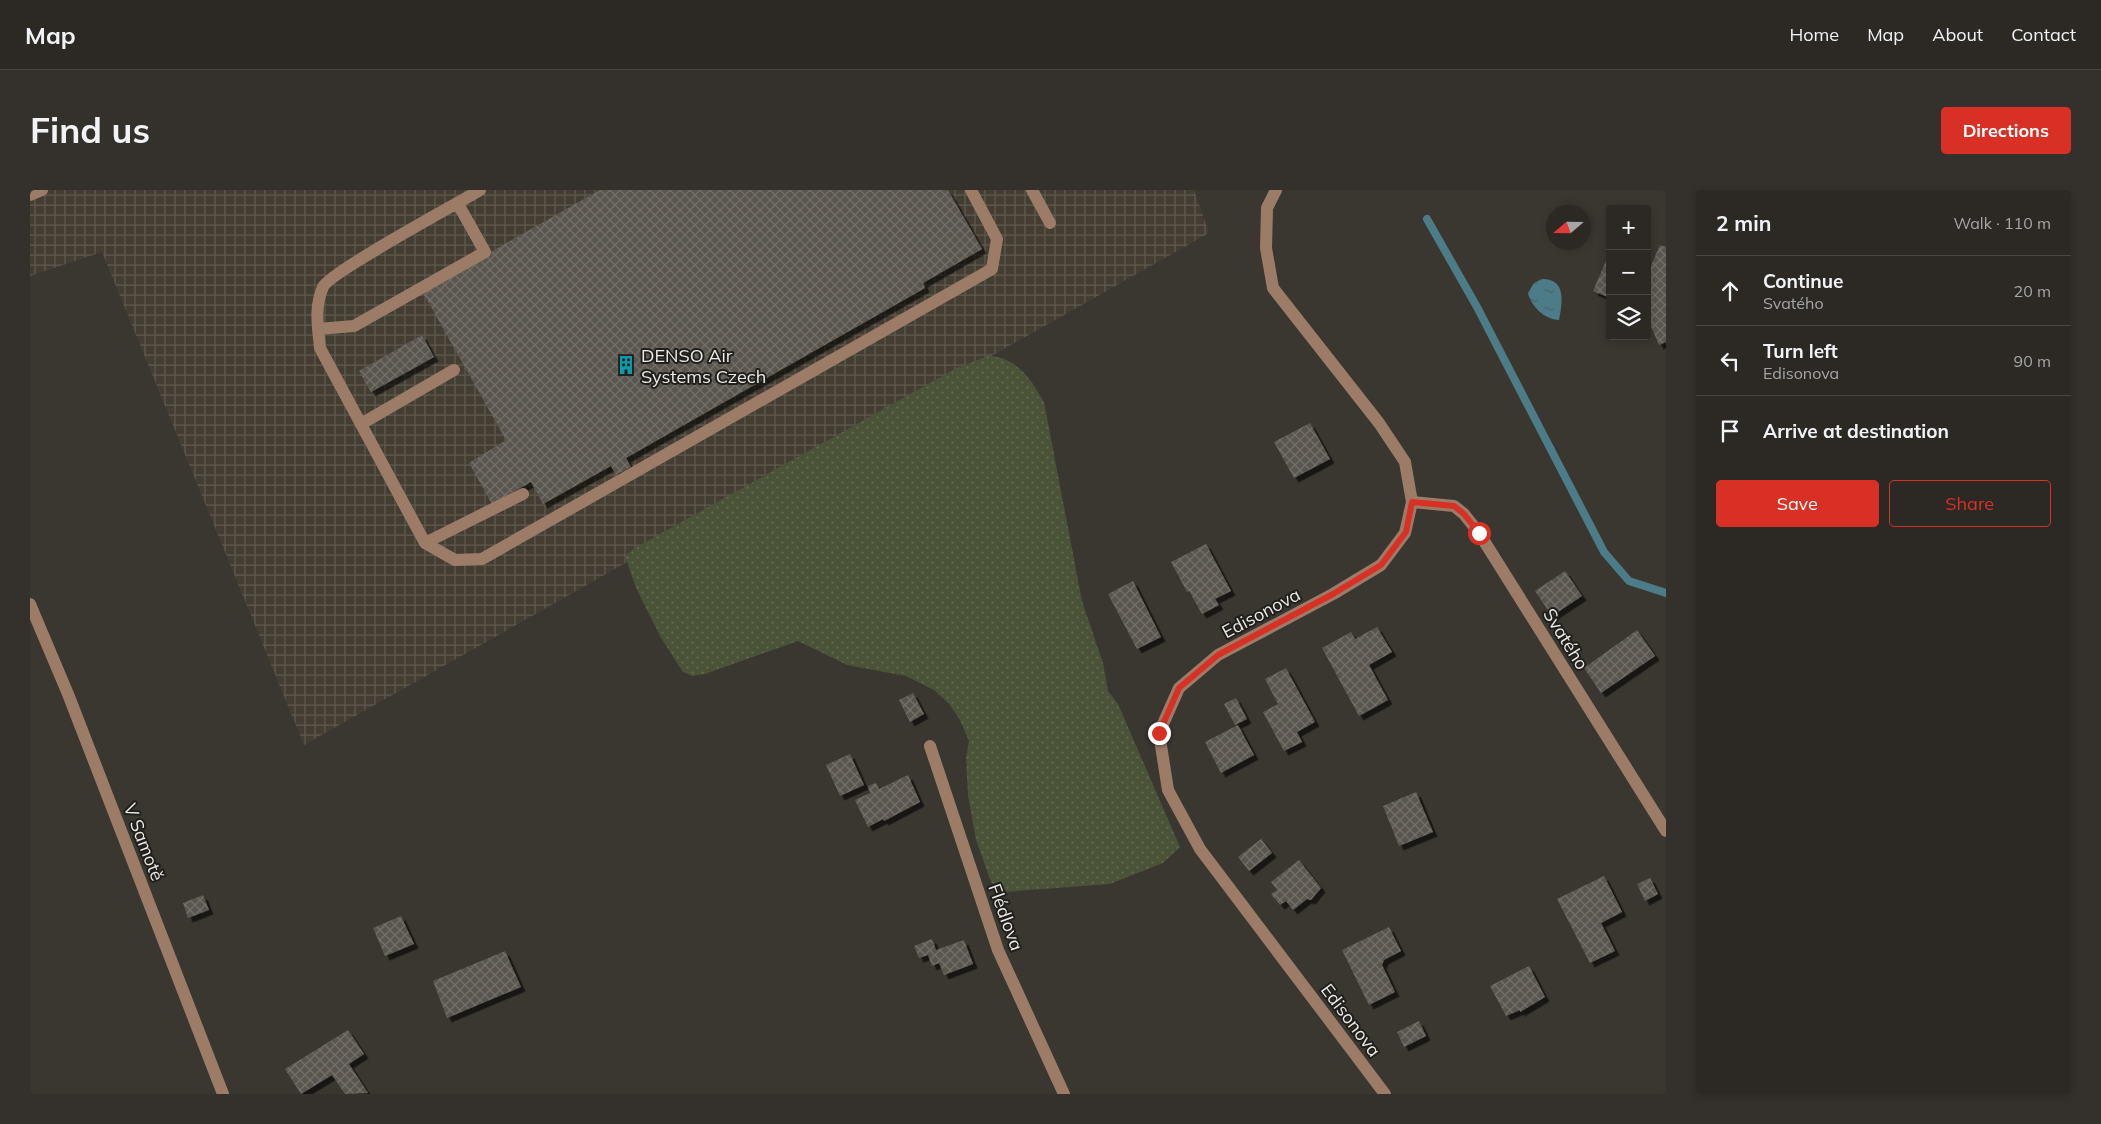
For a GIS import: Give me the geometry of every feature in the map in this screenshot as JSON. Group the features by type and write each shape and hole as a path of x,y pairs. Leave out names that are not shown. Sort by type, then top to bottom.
{"street":[{"path":"30,195 42,190"},
{"path":"480,190 349,266 324,285 316,312 320,348 425,543 455,560 482,559 992,268 998,239 971,190"},
{"path":"1032,190 1050,223"},
{"name":"Edisonova","path":"1276,190 1267,208 1266,248 1273,288 1379,423 1405,462 1412,502 1406,532 1381,565 1333,594 1218,655 1179,688 1159,733 1168,790 1200,849 1385,1094"},
{"path":"318,329 354,326 485,252 458,204"},
{"path":"361,424 454,370"},
{"path":"425,543 523,494"},
{"name":"Svatého","path":"1412,502 1454,506 1464,514 1479,533 1666,831"},
{"name":"V Samotě","path":"30,604 68,694 223,1094"},
{"name":"Flédlova","path":"930,746 998,950 1064,1094"}],"shaded area":[{"path":"30,190 1194,190 1209,233 304,745 102,252 30,276"}],"green space":[{"path":"988,356 1007,360 1015,365 1034,385 1044,402 1082,601 1103,663 1108,691 1118,704 1180,847 1163,863 1110,884 1003,892 991,882 976,840 968,795 966,759 969,741 960,720 949,704 934,690 906,676 847,665 798,641 705,674 692,676 683,672 661,638 636,588 625,556 635,548 957,368"}],"water":[{"path":"1542,279 1550,280 1559,287 1562,300 1559,320 1544,315 1532,303 1528,293 1534,283"}],"building":[{"name":"DENSO Air Systems Czech","path":"600,190 948,190 982,249 923,283 925,288 626,458 631,467 616,475 611,466 543,504 531,482 492,504 469,463 506,440 422,291"},
{"path":"1660,245 1666,247 1666,342 1659,345 1651,326 1651,266"},
{"path":"1606,261 1606,296 1593,291"},
{"path":"422,335 434,357 371,392 359,371"},
{"path":"1310,423 1330,459 1294,478 1274,442"},
{"path":"1206,544 1231,591 1215,599 1219,605 1202,614 1189,591 1187,592 1171,562"},
{"path":"1565,571 1582,596 1552,616 1535,591"},
{"path":"1133,581 1161,637 1137,649 1108,594"},
{"path":"1377,627 1392,652 1369,665 1388,700 1359,716 1322,648 1351,632 1355,639"},
{"path":"1637,630 1655,656 1601,693 1584,668"},
{"path":"1286,668 1315,722 1297,732 1302,742 1284,751 1263,712 1278,704 1265,679"},
{"path":"913,693 924,714 910,722 899,700"},
{"path":"1236,698 1247,719 1235,725 1224,704"},
{"path":"1238,725 1254,755 1221,773 1205,742"},
{"path":"850,754 864,785 840,796 826,765"},
{"path":"908,775 920,802 884,821 883,819 868,827 855,800 870,793 868,786 876,783 879,789"},
{"path":"1416,792 1433,832 1399,846 1383,806"},
{"path":"1261,839 1272,853 1249,871 1238,857"},
{"path":"1299,860 1321,888 1311,900 1307,899 1293,910 1286,901 1280,905 1271,894 1277,890 1271,882"},
{"path":"1604,876 1622,912 1601,923 1615,951 1590,963 1557,899"},
{"path":"1650,878 1658,894 1645,901 1637,884"},
{"path":"203,895 209,910 188,918 183,903"},
{"path":"401,916 414,944 385,956 373,928"},
{"path":"1389,927 1401,951 1384,960 1382,965 1395,992 1369,1005 1342,950"},
{"path":"932,939 936,950 964,940 973,964 944,975 939,963 932,966 928,955 919,958 914,946"},
{"path":"505,951 521,987 447,1018 433,981"},
{"path":"1529,966 1545,997 1520,1012 1520,1010 1506,1016 1490,986"},
{"path":"1419,1021 1426,1036 1404,1047 1397,1032"},
{"path":"348,1030 364,1054 349,1064 368,1093 345,1094 332,1075 301,1094 285,1069"}],"waterway":[{"path":"1427,219 1477,307 1604,552 1629,581 1666,593"}],"place":[{"name":"DENSO Air Systems Czech","path":"626,365"}],"route":[{"path":"1159,733 1179,688 1218,655 1333,594 1381,565 1406,532 1412,502 1454,506 1464,514 1479,533"}]}
